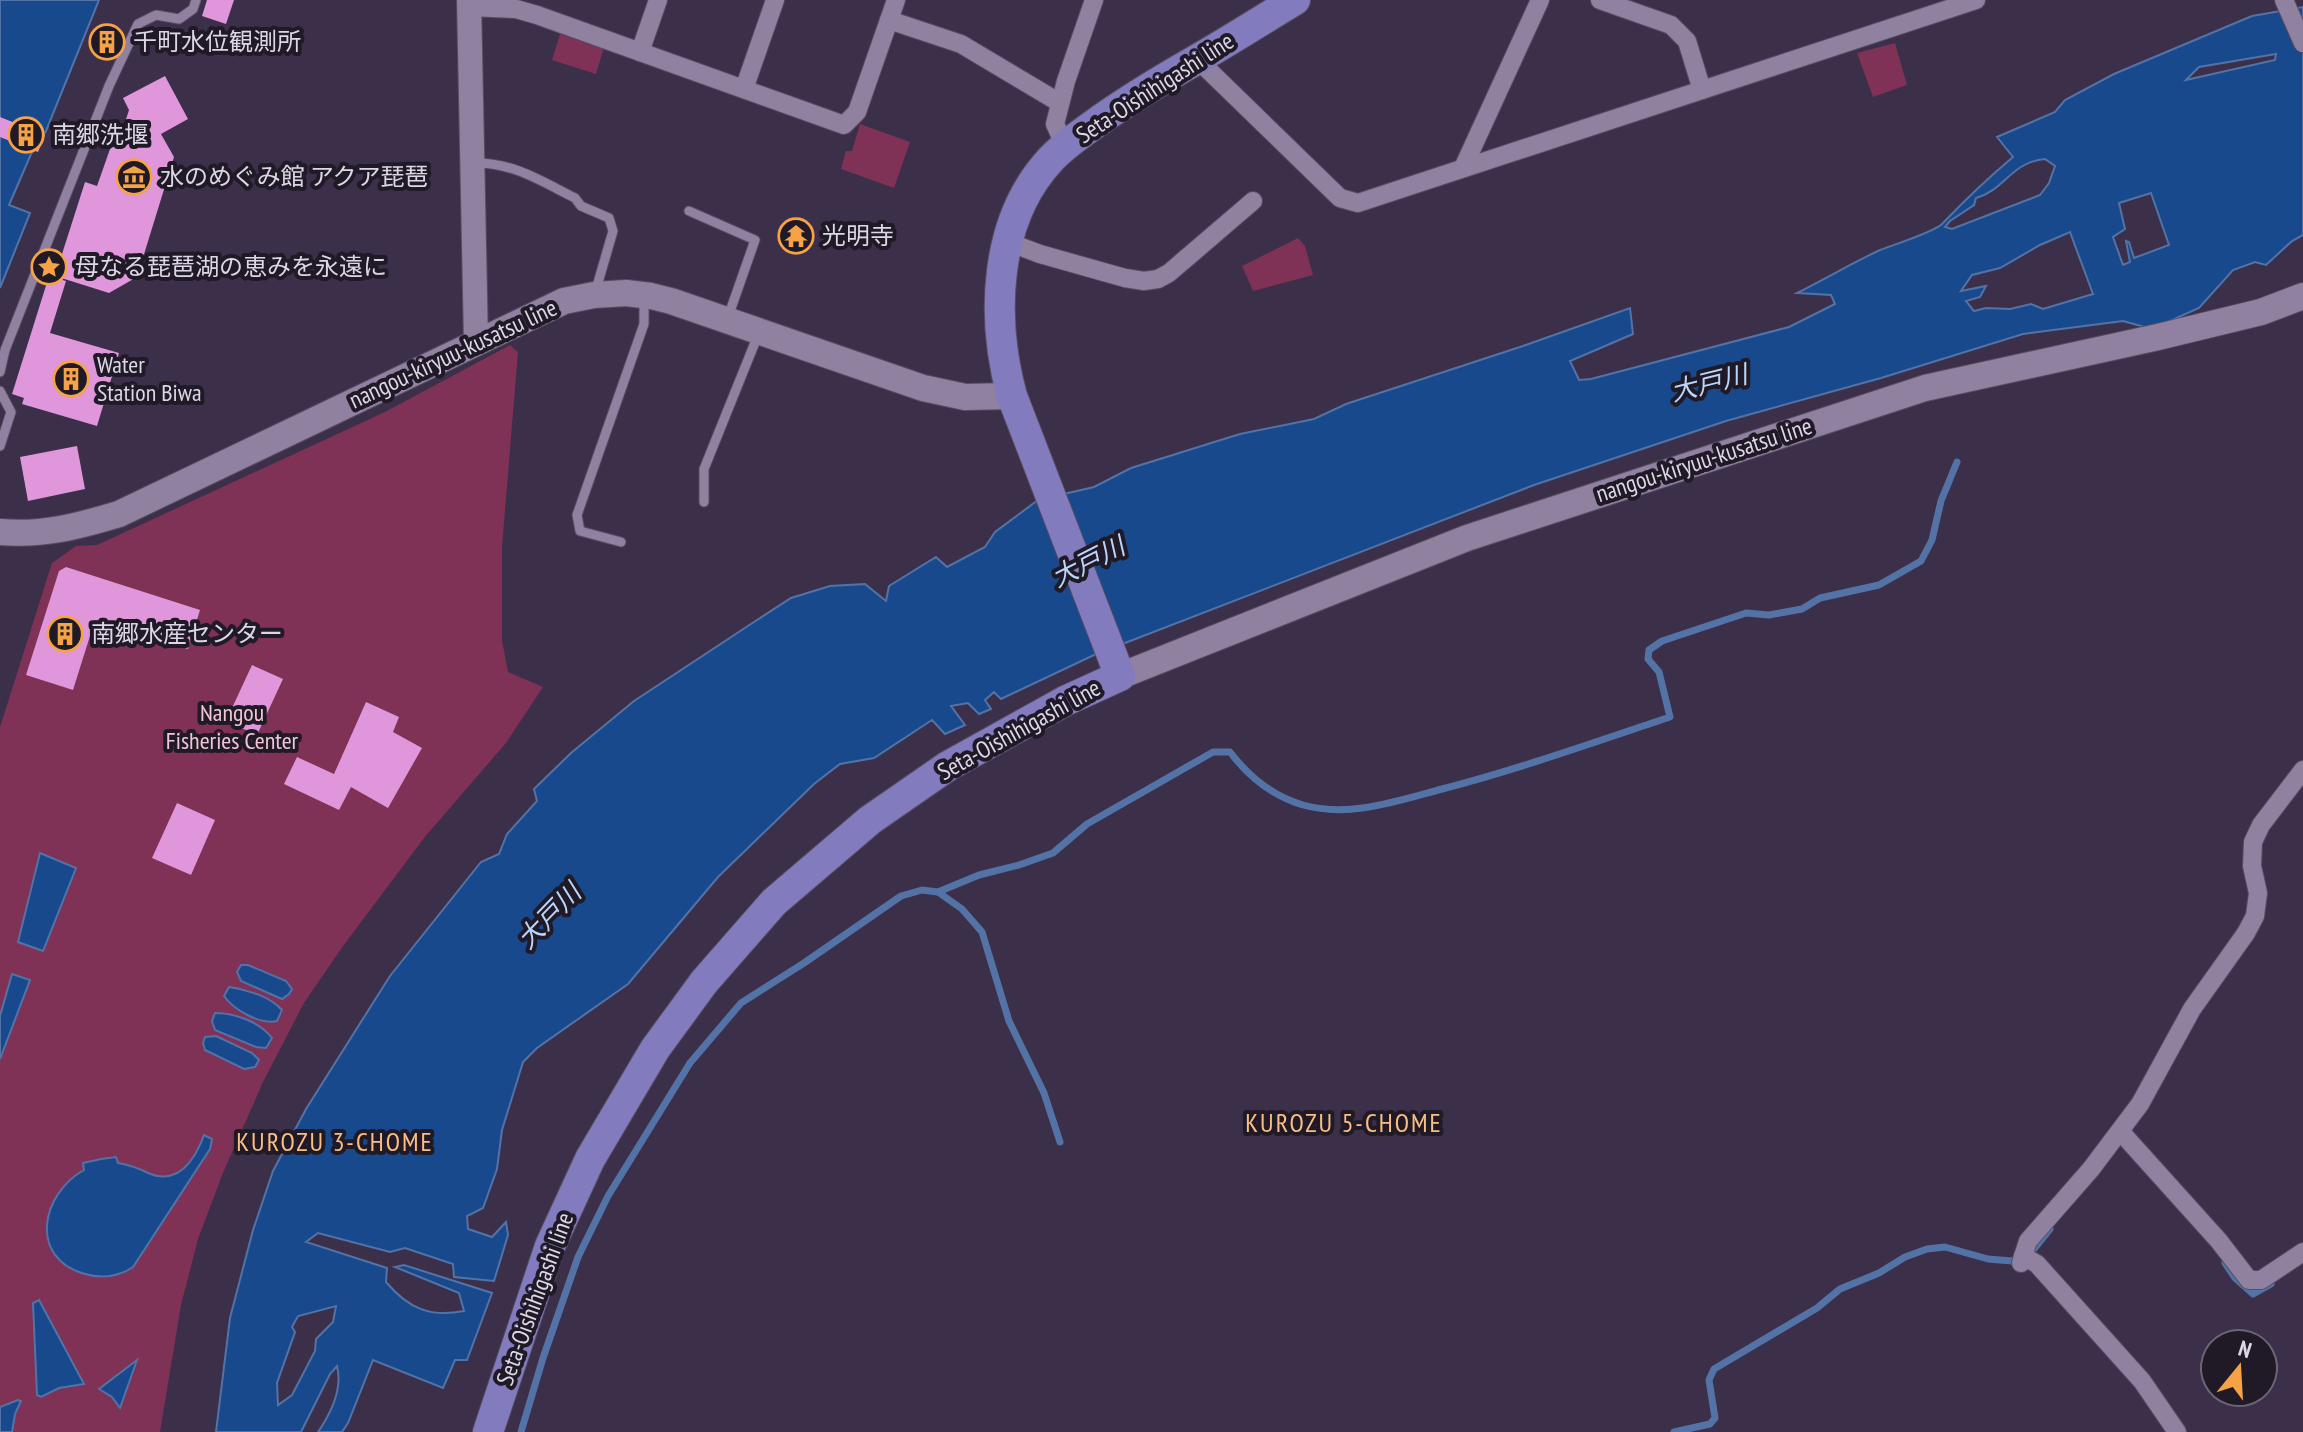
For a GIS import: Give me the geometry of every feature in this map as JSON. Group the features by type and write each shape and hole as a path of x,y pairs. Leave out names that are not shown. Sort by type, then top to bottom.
{"main road":[{"name":"Seta-Oishihigashi line","path":"488,1432 550,1246 590,1159 655,1049 704,982 774,902 870,820 948,766 1065,701 1117,667 1016,406 1005,368 999,305 1008,242 1021,205 1049,161 1065,146 1153,84 1279,5"},
{"name":"nangou-kiryuu-kusatsu line","path":"0,532 54,532 119,514 564,301 594,295 626,293 671,301 923,388 1016,406"},
{"name":"nangou-kiryuu-kusatsu line","path":"1117,667 1467,538 1925,388 2261,312 2303,296"}],"street":[{"path":"640,52 658,0"},
{"path":"744,89 775,0"},
{"path":"476,343 469,4 516,9 539,7 640,52 844,125 857,112 896,0"},
{"path":"1065,146 1055,124 1094,0"},
{"path":"1463,168 1540,0"},
{"path":"1600,0 1640,7 1671,25 1687,41 1702,90"},
{"path":"1197,59 1340,198 1358,203 1976,0"},
{"path":"2284,0 2303,43"},
{"path":"889,20 961,44 1060,103"},
{"path":"1008,242 1125,278 1144,281 1158,279 1253,201"},
{"path":"2177,1432 2142,1381 2037,1264 2022,1260 2028,1241 2091,1169 2140,1104 2192,1009 2251,924 2258,893 2252,866 2253,842 2261,825 2303,770"},
{"path":"2120,1131 2219,1241 2249,1280 2261,1280 2303,1252"}],"lane":[{"path":"0,372 16,321 109,86 138,24 156,15 179,19 193,9 196,0"},
{"path":"472,163 495,163 513,168 609,218 613,231 594,295"},
{"path":"689,211 755,240 727,320"},
{"path":"621,542 580,531 577,515 644,324 644,295"},
{"path":"704,502 704,469 760,332"},
{"path":"0,391 11,412 0,446"}],"green space":[{"path":"560,34 604,47 596,74 552,60"},
{"path":"1895,43 1907,85 1873,97 1857,53"},
{"path":"860,124 910,142 894,188 841,169 846,151 852,151"},
{"path":"1298,238 1305,246 1313,275 1253,291 1242,266"},
{"name":"Nangou Fisheries Center","path":"510,345 518,352 502,547 502,640 508,672 543,687 506,743 424,838 343,946 304,1003 263,1082 198,1239 181,1305 160,1432 0,1432 0,727 52,563 76,546 97,545 385,412"}],"water":[{"path":"0,0 99,0 46,131 31,154 9,205 30,213 0,288"},
{"name":"大戸川","path":"2303,7 2303,235 2266,265 2255,262 2233,270 2199,308 2152,329 2123,321 2023,334 1726,421 1534,485 1094,655 1001,699 994,692 985,700 991,709 979,714 968,703 951,706 965,725 945,734 932,720 874,758 840,764 814,784 718,877 628,984 537,1048 523,1062 502,1130 497,1169 483,1208 467,1216 468,1229 492,1237 506,1222 508,1235 494,1281 454,1277 453,1264 405,1248 390,1252 318,1233 306,1242 387,1268 386,1282 394,1291 411,1304 430,1312 464,1311 459,1293 395,1267 404,1265 492,1293 467,1360 455,1360 443,1388 373,1360 342,1432 318,1432 335,1400 337,1366 301,1432 216,1432 230,1318 253,1230 273,1171 306,1109 390,976 481,862 499,854 507,834 537,801 534,789 571,753 634,701 791,598 830,586 865,584 886,601 889,586 936,557 947,567 985,547 995,532 1038,500 1094,487 1131,468 1240,434 1314,419 1346,404 1630,308 1633,334 1570,361 1579,380 1789,327 1835,304 1831,295 1797,293 1880,250 1942,224 2013,157 1997,137 2055,112 2065,100 2114,74 2252,16","holes":["2276,54 2275,60 2186,80 2199,67","2045,159 2055,166 2049,183 2040,195 1952,229 1945,227 1974,205 1976,198 2033,161","2151,193 2169,245 2134,258 2126,241 2130,262 2123,265 2113,237 2125,229 2119,203","2070,232 2093,294 2043,309 2031,304 2010,309 1974,311 1966,301 1980,297 1986,286 1961,291 1972,275 2000,268","336,1306 333,1322 316,1339 315,1351 292,1395 278,1405 277,1383 295,1332 292,1327 298,1316"]},
{"path":"40,853 76,868 43,951 18,942"},
{"path":"241,965 286,981 292,989 282,999 241,981 237,972"},
{"path":"12,974 30,980 0,1059 0,1016"},
{"path":"229,987 271,1001 282,1010 277,1021 255,1019 241,1011 224,996"},
{"path":"215,1013 246,1020 261,1027 272,1038 266,1048 256,1047 215,1030 212,1021"},
{"path":"216,1036 252,1053 259,1060 255,1067 244,1069 205,1050 205,1037"},
{"path":"204,1135 212,1139 210,1149 133,1267 116,1275 92,1276 67,1266 55,1254 48,1240 50,1209 69,1181 84,1170 83,1163 116,1157 118,1163 168,1176 184,1168 196,1153"},
{"path":"39,1300 84,1384 59,1388 41,1397 37,1395 33,1303"},
{"path":"137,1360 120,1408 112,1397 99,1389"},
{"path":"21,1401 12,1432 0,1432 0,1407"}],"building":[{"path":"207,0 234,0 226,24 202,16"},
{"name":"水のめぐみ館 アクア琵琶","path":"165,76 188,119 161,134 174,157 137,277 109,293 55,276 85,182 97,186 110,149 118,144 129,110 123,98"},
{"name":"南郷洗堰","path":"0,117 45,135 38,152 0,137"},
{"name":"Water Station Biwa","path":"49,276 66,281 50,333 119,353 97,426 22,404 24,398 12,394"},
{"path":"77,446 85,489 28,501 20,457"},
{"name":"南郷水産センター","path":"66,567 200,610 188,649 95,620 73,690 26,675 59,571"},
{"path":"252,665 283,679 257,735 226,721"},
{"path":"366,702 399,717 393,732 422,748 388,808 351,787 339,810 284,784 297,757 334,774"},
{"path":"177,803 215,820 191,875 152,858"}],"waterway":[{"path":"521,1432 578,1257 608,1196 690,1063 741,1003 901,896 922,890 938,892 979,875 1053,853 1087,824 1213,752 1230,752 1262,784 1292,801 1320,809 1355,809 1390,803 1500,773 1670,717 1659,672 1648,659 1649,650 1662,641 1746,613 1769,615 1802,609 1820,598 1879,585 1921,561 1932,540 1941,501 1957,462"},
{"path":"938,892 962,909 982,932 1009,1021 1044,1093 1060,1142"},
{"path":"2028,1252 2050,1229"},
{"path":"1674,1432 1710,1424 1715,1418 1709,1380 1714,1369 1817,1308 1840,1289 1927,1249 1945,1247 1988,1259 2012,1261 2018,1258"},
{"path":"2225,1263 2235,1278 2253,1294 2271,1284"}],"place":[{"name":"千町水位観測所","path":"107,42"},
{"name":"南郷洗堰","path":"26,135"},
{"name":"水のめぐみ館 アクア琵琶","path":"134,177"},
{"name":"光明寺","path":"796,236"},
{"name":"母なる琵琶湖の恵みを永遠に","path":"49,267"},
{"name":"Water Station Biwa","path":"71,379"},
{"name":"南郷水産センター","path":"65,634"}],"district":[{"name":"KUROZU 5-CHOME","path":"1344,1123"},
{"name":"KUROZU 3-CHOME","path":"335,1142"}]}
